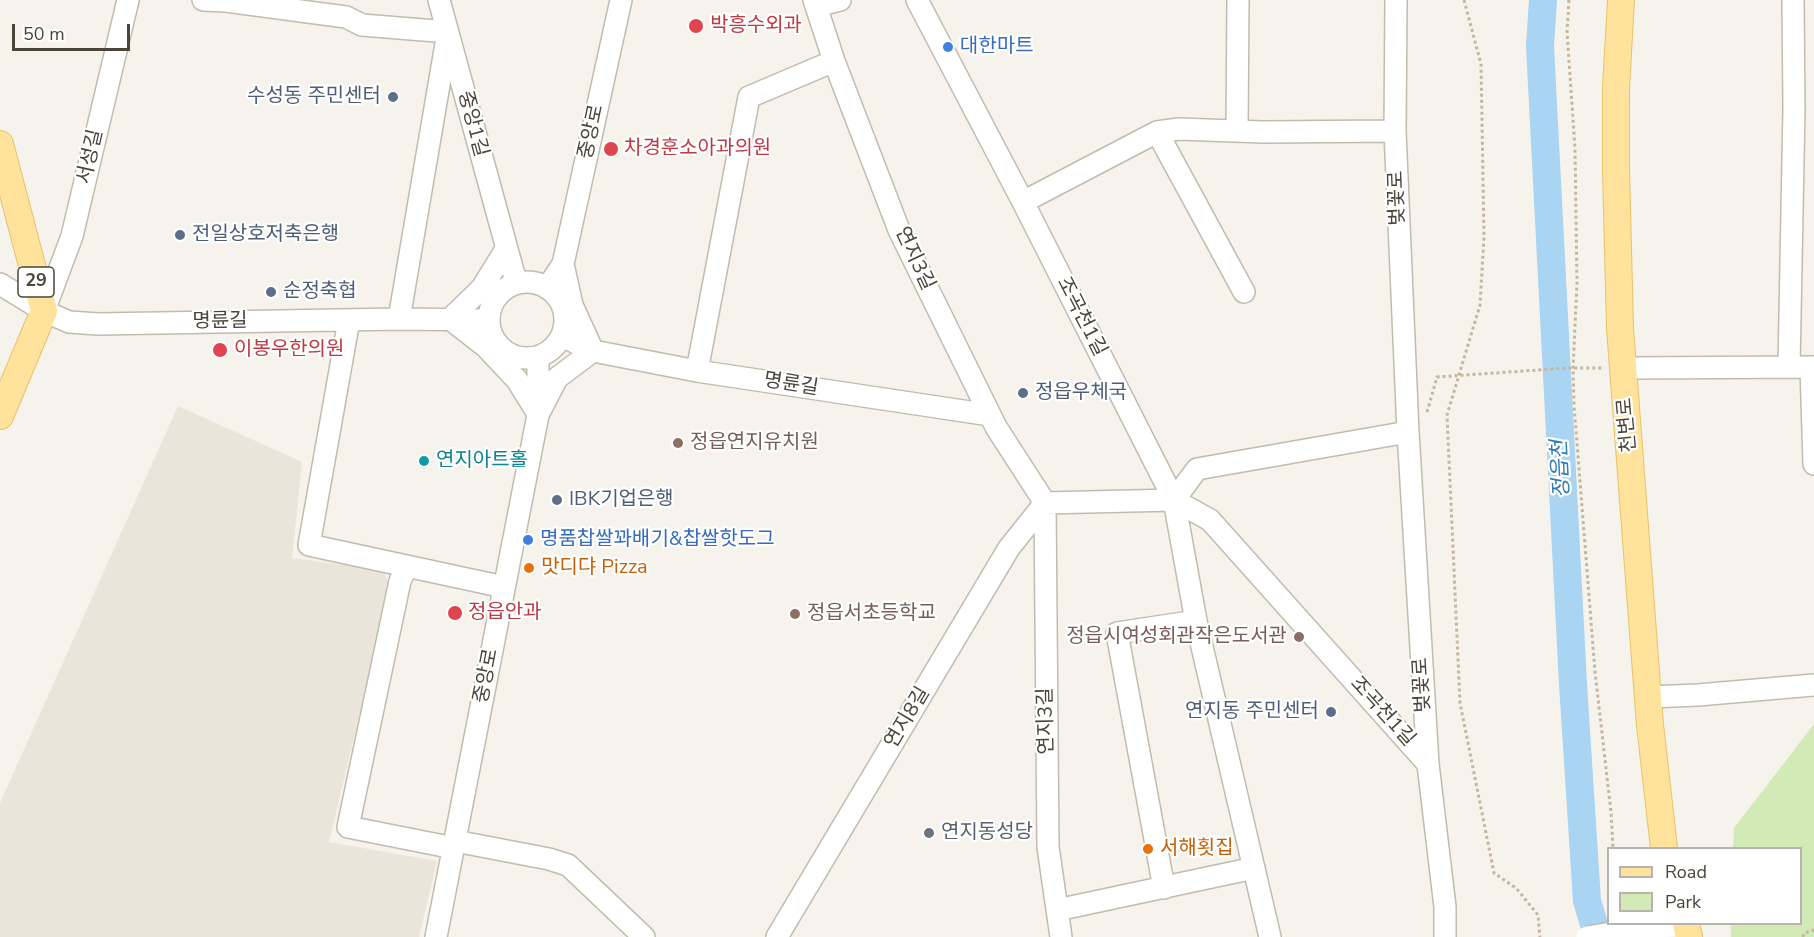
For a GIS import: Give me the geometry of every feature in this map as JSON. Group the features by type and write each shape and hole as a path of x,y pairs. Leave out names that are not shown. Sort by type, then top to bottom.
{"main road":[{"name":"천변로","path":"1620,0 1616,88 1620,328 1648,697 1664,847"},
{"name":"29","path":"0,144 44,311 0,416"}],"street":[{"name":"서성길","path":"44,311 72,236 128,0"},
{"path":"203,0 346,17 362,25 448,32 399,319"},
{"name":"중앙1길","path":"439,0 516,282"},
{"name":"중앙로","path":"563,264 621,0"},
{"path":"815,3 840,0"},
{"name":"조곡천1길","path":"917,0 1023,202 1174,500 1210,520 1428,764"},
{"path":"1237,131 1238,0"},
{"name":"벚꽃로","path":"1396,0 1395,131 1408,432 1428,764 1445,907 1444,937"},
{"path":"1793,0 1794,108 1805,367 1814,464"},
{"name":"연지3길","path":"815,3 834,61 899,230 990,415 1045,503 1048,847 1061,937"},
{"path":"697,371 749,97 834,61"},
{"path":"1023,202 1157,132 1179,129 1395,131"},
{"path":"1157,132 1244,292"},
{"path":"538,415 516,380 486,347 450,319 482,288 506,249 519,268 543,273 563,264"},
{"path":"547,288 563,264"},
{"path":"538,415 557,378 593,351 572,305 563,264"},
{"path":"529,280 543,284 547,288 555,294 563,307 566,322 555,346 545,355 530,359 516,357 502,350 492,334 489,320 489,308 496,296 516,282 529,280"},
{"name":"명륜길","path":"0,284 44,311 69,322 98,324 399,319 489,320"},
{"path":"349,320 309,545 504,587"},
{"name":"명륜길","path":"561,336 593,351 697,371 990,415"},
{"path":"538,357 538,415"},
{"path":"1624,368 1805,367"},
{"name":"중앙로","path":"436,937 538,415"},
{"path":"1270,937 1196,621 1174,500 1197,469 1408,432"},
{"path":"1045,503 1174,500"},
{"name":"연지8길","path":"777,937 1009,548 1045,503"},
{"path":"407,566 400,581 348,827 549,858 568,865 644,937"},
{"path":"1164,888 1117,633 1196,621"},
{"path":"1648,697 1814,685"},
{"path":"1057,910 1254,868"},
{"path":"1587,937 1649,927 1687,929"}],"path":[{"path":"1464,0 1481,64 1484,237 1480,305 1447,415 1460,704 1494,873 1516,888 1538,915 1540,937"},
{"path":"1569,0 1567,31 1575,149 1577,283 1573,369 1574,405 1594,661 1613,847"},
{"path":"1408,432 1424,421 1437,377 1567,368 1624,368"},
{"path":"1803,937 1804,933 1814,930"}],"shaded area":[{"path":"178,406 302,462 292,558 383,570 390,587 329,842 437,861 419,937 0,937 0,803"}],"green space":[{"path":"1814,724 1814,937 1731,937 1731,925 1802,925 1802,847 1733,847 1734,828"}],"waterway":[{"name":"정읍천","path":"1543,0 1540,46 1573,684 1587,901 1598,937"}],"place":[{"name":"박흥수외과","path":"696,26"},
{"name":"대한마트","path":"948,47"},
{"name":"수성동 주민센터","path":"393,97"},
{"name":"차경훈소아과의원","path":"611,149"},
{"name":"전일상호저축은행","path":"180,235"},
{"name":"순정축협","path":"271,292"},
{"name":"이봉우한의원","path":"220,350"},
{"name":"정읍우체국","path":"1023,393"},
{"name":"정읍연지유치원","path":"678,443"},
{"name":"연지아트홀","path":"424,461"},
{"name":"IBK기업은행","path":"557,500"},
{"name":"명품찹쌀꽈배기&찹쌀핫도그","path":"528,540"},
{"name":"맛디댜 Pizza","path":"529,568"},
{"name":"정읍안과","path":"455,613"},
{"name":"정읍서초등학교","path":"795,614"},
{"name":"정읍시여성회관작은도서관","path":"1299,637"},
{"name":"연지동 주민센터","path":"1331,712"},
{"name":"연지동성당","path":"929,833"},
{"name":"서해횟집","path":"1148,849"}]}
